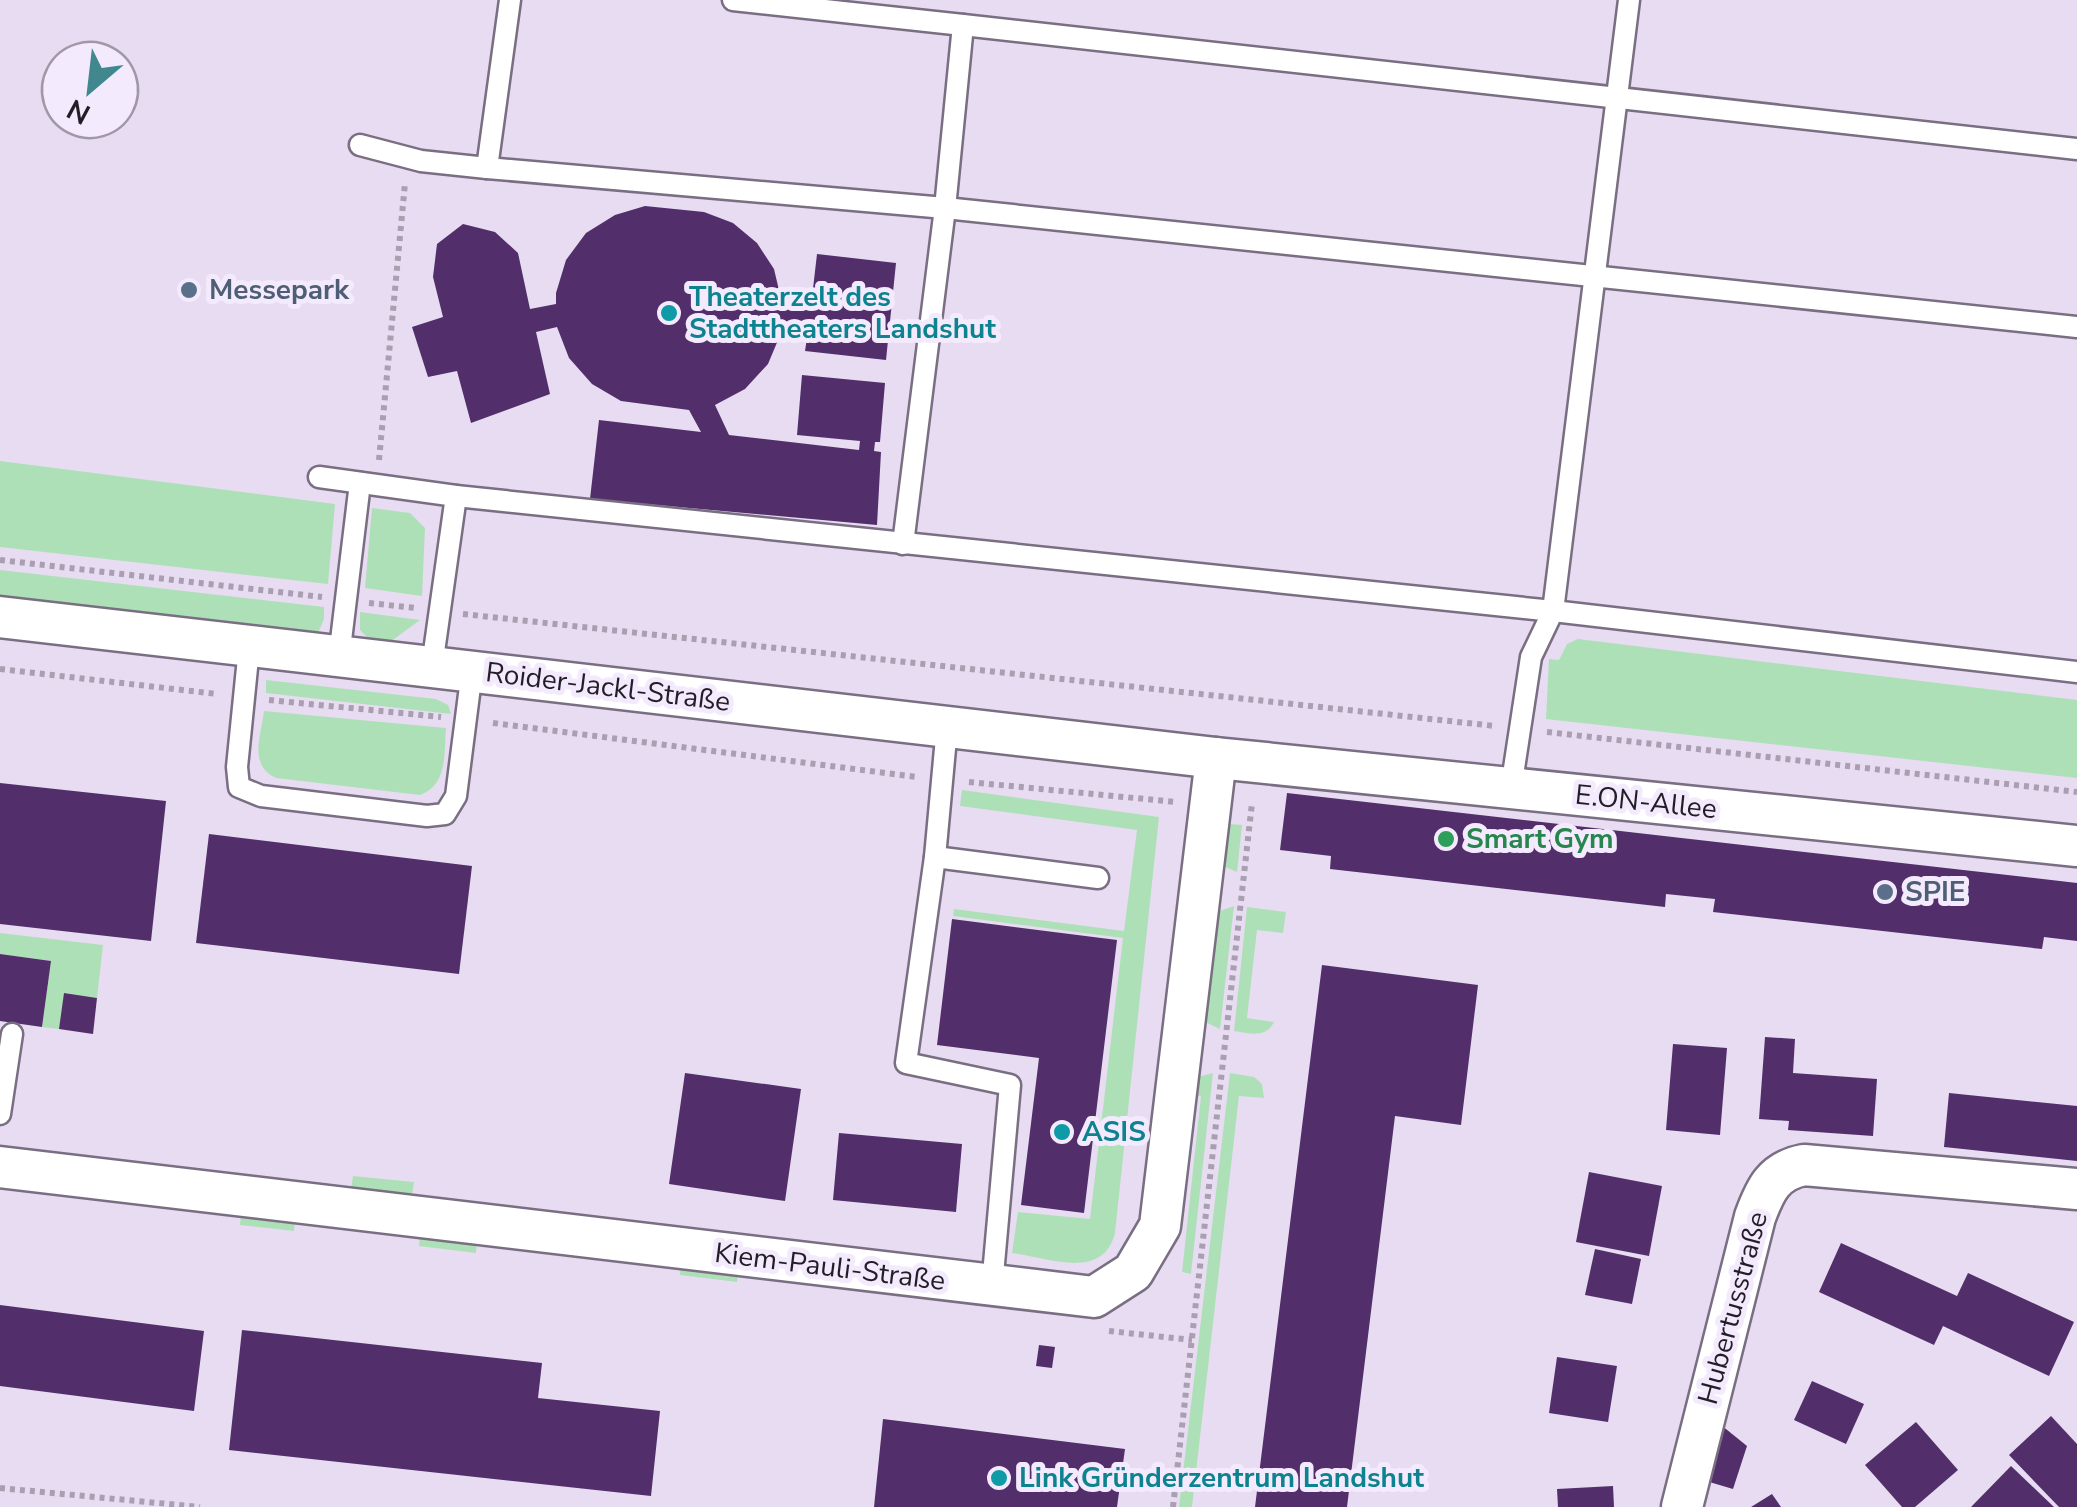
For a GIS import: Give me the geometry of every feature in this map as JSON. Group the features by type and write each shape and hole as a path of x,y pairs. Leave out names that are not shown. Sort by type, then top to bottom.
{"street":[{"name":"Roider-Jackl-Straße","path":"0,616 1216,758"},
{"name":"E.ON-Allee","path":"1216,758 2077,846"},
{"name":"Kiem-Pauli-Straße","path":"0,1167 1094,1297 1132,1272 1160,1226 1216,758"},
{"name":"Hubertusstraße","path":"1682,1507 1755,1217 1763,1195 1787,1168 1804,1164 2077,1189"}],"lane":[{"path":"487,168 510,0"},
{"path":"733,0 2077,148"},
{"path":"1511,788 1531,657 1553,611 1629,0"},
{"path":"902,544 964,25"},
{"path":"360,145 407,158 487,168 945,208 2077,327"},
{"path":"319,477 456,496 1553,611 2077,672"},
{"path":"339,656 345,600 368,484"},
{"path":"432,666 456,496"},
{"path":"249,648 237,766 239,786 261,796 427,816 445,814 456,796 472,672"},
{"path":"947,726 935,858 906,1063 1010,1084 992,1286"},
{"path":"935,858 1098,878"},
{"path":"0,1114 12,1034"}],"path":[{"path":"368,484 407,158"},
{"path":"0,560 2077,792"},
{"path":"0,669 464,720 944,780 1140,797 1252,812"},
{"path":"1173,1507 1257,762"},
{"path":"0,1488 200,1507"}],"green space":[{"path":"0,461 335,504 328,584 0,547"},
{"path":"372,508 410,513 425,528 422,596 365,588"},
{"path":"0,570 324,607 324,619 318,633 311,635 0,599"},
{"path":"360,612 420,620 390,642 372,642 360,630"},
{"path":"1578,639 2077,700 2077,778 1546,719 1549,659 1559,660 1567,644"},
{"path":"266,680 436,699 448,705 451,714 266,693"},
{"path":"264,711 446,728 440,776 436,784 420,795 276,778 259,758"},
{"path":"962,790 1159,817 1115,1233 1109,1248 1087,1262 1058,1262 1012,1253 1018,1212 1090,1219 1123,938 953,916 954,909 1124,931 1137,830 960,806"},
{"path":"1216,823 1242,825 1237,872 1219,864"},
{"path":"1234,906 1220,1029 1203,1021 1195,1002 1209,1002 1216,935 1203,933 1217,912"},
{"path":"1247,907 1286,912 1283,933 1257,930 1247,1018 1274,1022 1257,1034 1234,1031"},
{"path":"0,933 103,945 97,998 65,993 59,1029 42,1027 51,961 0,954"},
{"path":"1213,1073 1191,1274 1182,1272 1201,1096 1188,1094 1198,1077"},
{"path":"1230,1073 1254,1077 1262,1084 1264,1098 1239,1096 1192,1507 1179,1507"},
{"path":"353,1176 414,1182 412,1195 351,1190"},
{"path":"241,1213 295,1219 294,1231 240,1225"},
{"path":"420,1234 477,1240 476,1253 419,1246"},
{"path":"681,1264 738,1270 737,1282 680,1275"}],"building":[{"path":"645,206 704,212 733,223 757,243 774,269 782,303 811,306 817,254 896,263 886,360 805,351 809,325 781,321 781,333 768,364 745,389 715,405 729,435 859,450 860,441 797,435 802,375 885,383 880,442 875,442 874,451 881,452 877,525 590,499 599,420 701,432 689,410 621,401 592,384 569,358 557,327 536,332 550,394 471,423 457,371 428,377 412,327 443,317 433,277 437,244 463,224 495,232 518,253 530,309 556,304 566,260 586,233 615,215"},
{"path":"0,783 166,801 151,941 0,924"},
{"path":"1287,793 2077,883 2077,941 2044,937 2042,949 1713,912 1715,899 1666,894 1665,907 1330,869 1331,856 1280,850"},
{"path":"209,834 472,866 459,974 196,943"},
{"name":"ASIS","path":"952,919 1117,940 1084,1213 1021,1205 1039,1058 937,1045"},
{"path":"0,954 51,961 42,1027 0,1021"},
{"path":"1322,965 1478,985 1461,1125 1395,1116 1347,1507 1255,1507"},
{"path":"64,993 97,998 93,1034 59,1029"},
{"path":"1765,1037 1795,1039 1793,1073 1877,1079 1873,1136 1788,1130 1789,1121 1759,1119"},
{"path":"1673,1044 1727,1048 1720,1135 1666,1130"},
{"path":"685,1073 801,1089 785,1201 669,1184"},
{"path":"1949,1093 2077,1106 2077,1161 1944,1147"},
{"path":"839,1133 962,1144 956,1212 833,1200"},
{"path":"1589,1172 1662,1186 1649,1256 1576,1242"},
{"path":"1841,1243 1957,1296 1968,1273 2074,1322 2049,1376 1943,1326 1934,1345 1819,1292"},
{"path":"1595,1249 1641,1259 1632,1304 1585,1295"},
{"path":"0,1305 204,1331 194,1411 0,1386"},
{"path":"242,1330 542,1363 538,1398 660,1411 651,1496 229,1450"},
{"path":"1039,1345 1055,1347 1052,1368 1036,1366"},
{"path":"1557,1357 1617,1366 1608,1422 1549,1413"},
{"path":"1812,1381 1864,1404 1846,1444 1794,1420"},
{"path":"2051,1416 2077,1444 2077,1507 2059,1507 2009,1455"},
{"name":"Link Gründerzentrum Landshut","path":"883,1419 1125,1449 1117,1507 874,1507"},
{"path":"1916,1422 1958,1470 1915,1507 1902,1507 1865,1465"},
{"path":"1721,1425 1747,1446 1733,1489 1706,1481"},
{"path":"2011,1466 2054,1507 1971,1507"},
{"path":"1613,1486 1614,1507 1558,1507 1557,1489"},
{"path":"1772,1494 1781,1507 1751,1507"}],"place":[{"name":"Messepark","path":"189,290"},
{"name":"Theaterzelt des Stadttheaters Landshut","path":"669,313"},
{"name":"Smart Gym","path":"1446,839"},
{"name":"SPIE","path":"1885,892"},
{"name":"ASIS","path":"1062,1132"},
{"name":"Link Gründerzentrum Landshut","path":"999,1478"}]}
